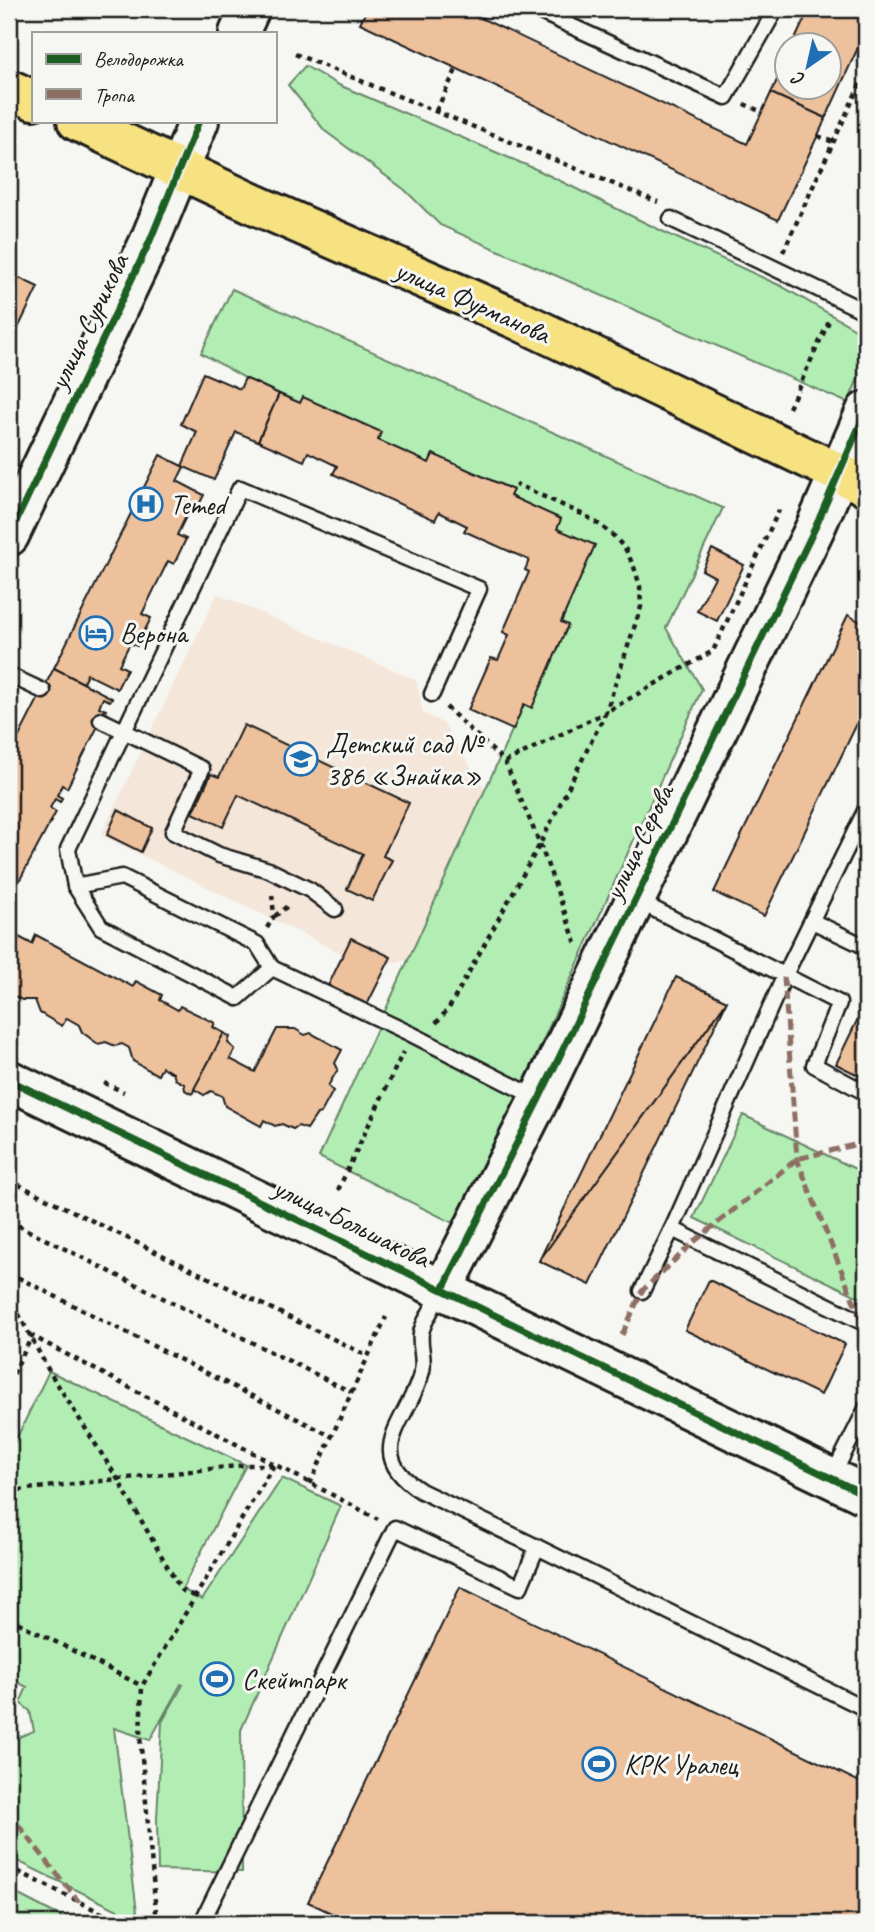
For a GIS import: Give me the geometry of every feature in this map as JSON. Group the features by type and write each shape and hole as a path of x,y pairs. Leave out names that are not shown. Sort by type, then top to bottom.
{"main road":[{"name":"улица Фурманова","path":"79,122 516,319 852,480"}],"street":[{"path":"239,32 250,9"},
{"name":"улица Сурикова","path":"9,536 149,243 199,122"},
{"name":"улица Серова","path":"443,1289 539,1099 810,538 852,480 866,411"},
{"name":"улица Большакова","path":"9,1080 866,1495"}],"lane":[{"path":"534,9 726,97 776,9"},
{"path":"669,212 866,312"},
{"path":"272,968 238,998 101,927 75,886 68,849 240,488 478,589 432,694"},
{"path":"9,675 43,691"},
{"path":"101,720 202,769 173,832 219,855 270,870 310,890 335,909"},
{"path":"642,1291 784,977 866,809"},
{"path":"75,886 122,877 257,944 272,968 539,1099"},
{"path":"634,898 839,1003 814,1065 866,1093"},
{"path":"812,921 866,947"},
{"path":"671,1229 866,1324"},
{"path":"443,1289 421,1333 423,1369 393,1437 390,1454 393,1467 404,1480 421,1491 866,1709"},
{"path":"831,1478 866,1409"},
{"path":"215,1923 204,1918 395,1528 520,1587 537,1547"}],"path":[{"path":"481,18 485,9"},
{"path":"295,54 436,111 669,212"},
{"path":"436,111 457,68"},
{"path":"793,258 782,253 866,71"},
{"path":"818,136 833,142"},
{"path":"789,408 839,299"},
{"path":"338,1190 411,1034 434,1026 449,1008 540,844 606,712 642,607 640,586 634,567 626,550 615,537 584,515 516,484"},
{"path":"505,762 606,712 713,652 779,510"},
{"path":"861,536 866,543"},
{"path":"432,694 505,762 540,844 591,987"},
{"path":"257,944 274,916 270,870"},
{"path":"104,1083 124,1092"},
{"path":"9,1180 368,1356"},
{"path":"9,1221 351,1392"},
{"path":"9,1283 19,1278 331,1436"},
{"path":"9,1296 49,1371 117,1478 181,1590 194,1596"},
{"path":"310,1484 386,1317"},
{"path":"9,1383 32,1336"},
{"path":"32,1336 395,1528"},
{"path":"9,1491 246,1465 274,1465"},
{"path":"157,1923 140,1736 142,1685 274,1465"},
{"path":"9,1618 142,1685"},
{"path":"9,1867 122,1923"}],"shaded area":[{"name":"Детский сад № 386 «Знайка»","path":"217,594 416,680 423,713 444,724 487,793 410,960 390,963 356,944 349,957 101,835"}],"green space":[{"path":"305,66 339,85 540,171 781,286 857,330 866,359 848,403 440,225 405,190 325,131 288,85"},
{"path":"232,289 723,508 666,628 702,689 459,1226 319,1157 524,704 532,707 568,626 561,622 594,545 557,529 561,519 510,496 512,489 433,454 429,463 378,440 381,432 303,397 300,403 245,378 201,353"},
{"path":"743,1115 866,1174 866,1288 861,1298 694,1218"},
{"path":"49,1371 246,1465 182,1589 202,1600 282,1478 341,1506 241,1730 242,1872 158,1870 157,1819 162,1722 183,1685 181,1684 150,1740 114,1728 138,1920 9,1857 9,1741 34,1731 30,1711 20,1703 27,1687 9,1678 9,1454"},
{"path":"9,1890 73,1923 9,1923"}],"building":[{"path":"367,9 462,9 747,144 771,93 774,94 774,102 791,102 826,118 778,220 360,23"},
{"path":"809,9 866,9 866,30 844,78 844,32 798,32"},
{"path":"791,102 833,102 826,118"},
{"path":"9,273 38,287 9,347"},
{"path":"203,373 240,389 245,378 279,394 258,441 236,432 214,480 182,466 197,432 181,424"},
{"path":"279,394 300,403 303,397 381,432 378,440 429,463 433,454 513,490 510,496 561,519 557,529 595,545 561,622 568,625 532,708 524,704 513,730 468,710 491,658 498,660 509,635 503,632 529,572 525,570 529,560 464,531 467,526 439,512 435,520 333,474 337,466 308,452 304,461 258,441"},
{"path":"160,455 184,467 177,481 204,495 197,509 191,506 177,535 186,539 174,564 168,561 142,614 151,618 137,646 130,643 119,665 127,669 117,689 87,674 83,683 54,668"},
{"path":"712,549 744,565 717,621 697,611 715,577 702,570"},
{"path":"848,615 866,625 866,705 764,916 714,892"},
{"path":"54,668 112,698 110,701 103,698 99,707 106,710 67,788 62,785 57,795 62,798 60,802 55,799 50,808 56,812 16,887 12,884 9,890 9,756"},
{"path":"244,725 409,803 383,856 392,860 372,901 347,889 363,854 238,795 223,827 193,813 211,774 219,777"},
{"path":"118,810 152,828 141,852 107,835"},
{"path":"36,935 133,987 136,981 162,995 160,1000 178,1010 180,1006 215,1023 213,1027 224,1033 192,1094 185,1090 184,1084 175,1079 173,1073 162,1067 158,1075 133,1061 129,1048 122,1044 98,1044 82,1032 79,1025 67,1018 62,1026 40,1013 35,1000 9,996 9,939 17,943 19,937 32,944"},
{"path":"351,938 391,957 367,1005 328,986"},
{"path":"676,977 727,1001 539,1261"},
{"path":"727,1001 590,1285 539,1261"},
{"path":"866,1002 866,1079 836,1064"},
{"path":"277,1029 295,1029 305,1035 311,1033 342,1050 335,1063 338,1069 328,1086 333,1091 321,1113 317,1114 307,1129 298,1126 293,1129 282,1124 275,1126 264,1120 261,1126 225,1106 222,1096 211,1091 204,1095 194,1089 224,1033 230,1037 228,1043 235,1049 230,1059 255,1072"},
{"path":"709,1280 845,1344 821,1395 685,1330"},
{"name":"КРК Уралец","path":"460,1587 866,1785 866,1923 352,1923 308,1902"}],"marked path":[{"path":"784,977 797,1159 862,1322 866,1346"},
{"path":"622,1335 642,1291 695,1241 797,1159 866,1142"},
{"path":"9,1813 79,1902"}],"cycle path":[{"path":"9,536 149,243 199,122"},
{"path":"443,1289 539,1099 816,526 866,411"},
{"path":"9,1080 866,1495"}],"place":[{"name":"Temed","path":"146,504"},
{"name":"Верона","path":"96,633"},
{"name":"Детский сад № 386 «Знайка»","path":"301,759"},
{"name":"Скейтпарк","path":"217,1679"},
{"name":"КРК Уралец","path":"599,1764"}]}
